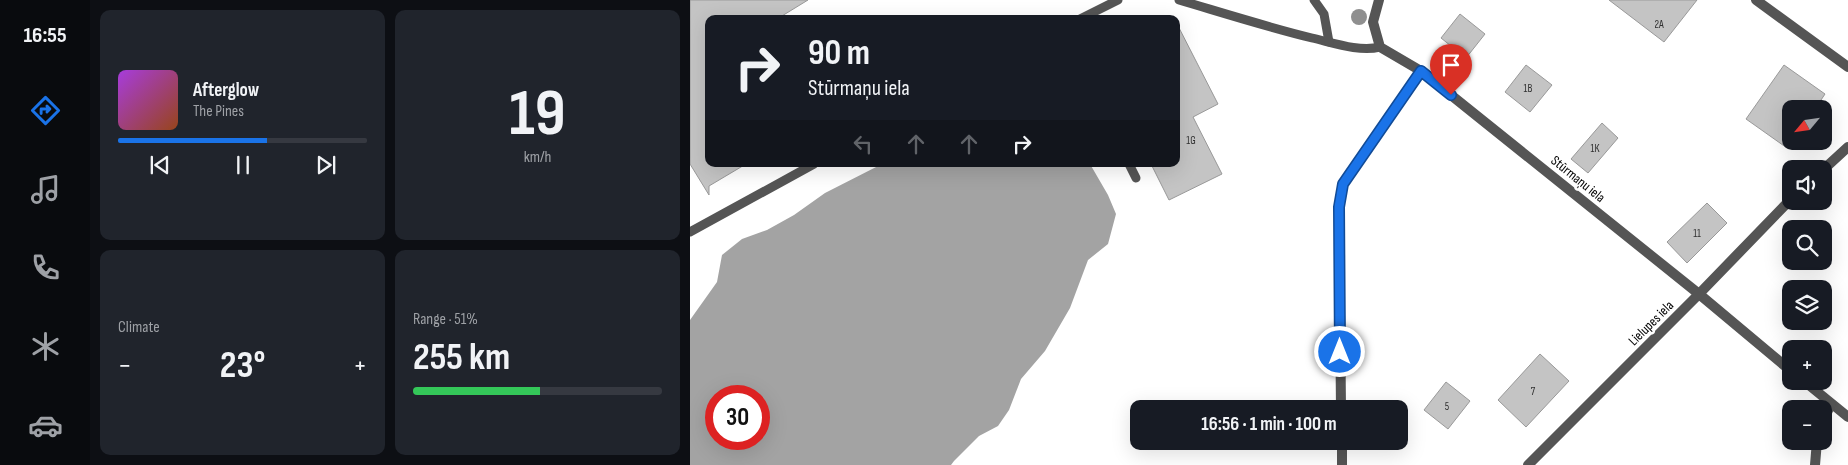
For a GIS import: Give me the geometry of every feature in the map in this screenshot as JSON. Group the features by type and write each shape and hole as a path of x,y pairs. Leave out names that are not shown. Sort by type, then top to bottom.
{"street":[{"path":"1379,0 1373,22 1380,47"},
{"path":"1756,0 1848,67"},
{"name":"Stūrmaņu iela","path":"1380,47 1421,71 1699,294 1782,363"},
{"path":"1341,400 1339,207 1343,184 1421,71"},
{"path":"1832,162 1848,147"},
{"name":"Lielupes iela","path":"1528,465 1782,209"},
{"path":"1815,390 1826,400"},
{"path":"1832,405 1848,417"},
{"path":"1342,450 1342,465"},
{"path":"1815,465 1816,450"}],"lane":[{"path":"1088,15 1118,0"},
{"path":"1179,0 1265,26 1329,42 1368,50 1380,47"},
{"path":"1314,0 1324,14 1329,42"},
{"path":"690,232 809,167"},
{"path":"1130,167 1136,178"}],"shaded area":[{"path":"876,167 1092,167 1108,195 1116,214 1108,244 1088,260 1070,308 1045,351 1021,379 1009,410 998,426 979,436 951,465 690,465 690,320 717,282 722,255 742,239 767,230 794,215 825,193"}],"building":[{"path":"690,0 808,0 784,15 705,15 705,167 741,167 709,186 709,195 690,164"},
{"path":"1609,0 1697,0 1664,42"},
{"path":"1460,14 1485,34 1466,58 1441,38"},
{"path":"1180,30 1218,104 1193,117 1222,174 1169,200 1152,167 1180,167"},
{"path":"1526,65 1552,85 1530,112 1505,92"},
{"path":"1784,65 1825,94 1821,100 1782,100 1782,144 1746,119"},
{"path":"1602,123 1618,138 1588,173 1571,159"},
{"path":"1707,203 1727,223 1687,263 1667,242"},
{"path":"1540,354 1569,381 1526,427 1498,400"},
{"path":"1446,382 1470,401 1448,429 1424,410"}],"route":[{"path":"1340,352 1339,207 1343,184 1421,71 1451,95"}]}
